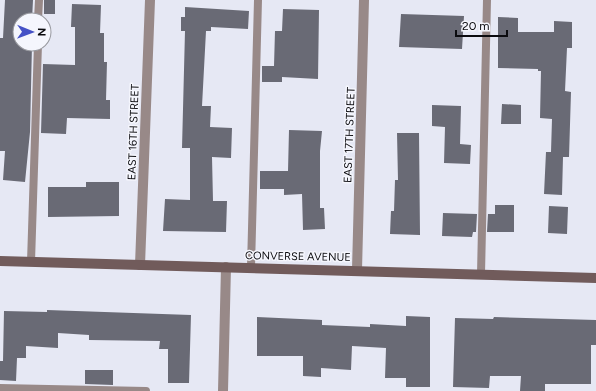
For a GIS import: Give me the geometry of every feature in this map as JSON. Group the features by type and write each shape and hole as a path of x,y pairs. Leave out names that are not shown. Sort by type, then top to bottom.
{"main road":[{"name":"CONVERSE AVENUE","path":"0,261 596,278"}],"street":[{"name":"EAST 16TH STREET","path":"140,265 150,0"},
{"name":"EAST 17TH STREET","path":"357,270 364,0"},
{"path":"223,391 226,267"}],"lane":[{"path":"38,12 39,0"},
{"path":"251,267 258,0"},
{"path":"481,274 487,0"},
{"path":"31,262 38,52"},
{"path":"0,388 146,391"}],"building":[{"path":"5,0 33,0 32,12 12,12 12,52 32,52 30,132 25,182 3,180 5,151 0,151 0,38 3,38"},
{"path":"44,0 55,0 55,14 52,14 52,12 44,12"},
{"path":"72,4 101,5 100,33 104,33 104,62 107,62 106,100 110,100 110,119 67,118 66,134 41,133 43,64 75,65 75,27 71,27"},
{"path":"185,7 249,11 248,29 211,27 211,31 206,31 202,106 211,106 210,127 232,128 231,158 212,157 213,201 227,201 226,232 163,231 165,199 190,200 190,148 182,148 185,31 181,31 181,17 185,17"},
{"path":"283,9 319,10 318,79 282,77 282,82 262,82 262,66 274,66 275,31 282,31"},
{"path":"401,14 464,16 462,49 399,47"},
{"path":"498,17 518,18 518,32 554,32 554,21 572,22 572,48 567,48 565,91 571,92 569,157 563,157 562,195 544,194 546,152 551,152 552,119 540,118 541,71 538,71 538,69 498,68"},
{"path":"502,104 521,105 521,124 501,124"},
{"path":"432,105 461,106 460,144 471,145 470,164 444,163 445,127 432,126"},
{"path":"289,130 322,131 320,151 320,208 324,208 325,229 303,230 302,194 284,195 284,189 260,189 260,171 288,171"},
{"path":"397,133 419,133 420,235 390,234 391,211 394,211 395,180 398,180"},
{"path":"86,182 119,182 119,216 48,217 48,187 86,187"},
{"path":"495,205 514,205 514,232 487,232 488,214 495,214"},
{"path":"549,206 568,207 567,234 548,233"},
{"path":"443,213 477,214 476,232 473,232 472,237 442,236"},
{"path":"47,310 191,315 189,383 168,383 168,349 159,349 160,341 89,340 89,335 58,333 58,348 26,346 26,358 17,358 16,381 0,380 0,361 3,361 4,311 47,312"},
{"path":"406,316 430,317 430,387 406,387 406,378 385,378 386,348 352,346 351,370 321,368 321,377 303,376 303,356 257,356 257,317 322,320 322,325 370,327 370,324 406,326"},
{"path":"494,317 596,320 596,345 591,345 591,384 545,384 545,391 520,391 521,376 490,376 489,388 453,387 455,318 493,319"},
{"path":"85,370 113,370 113,385 85,384"}]}
